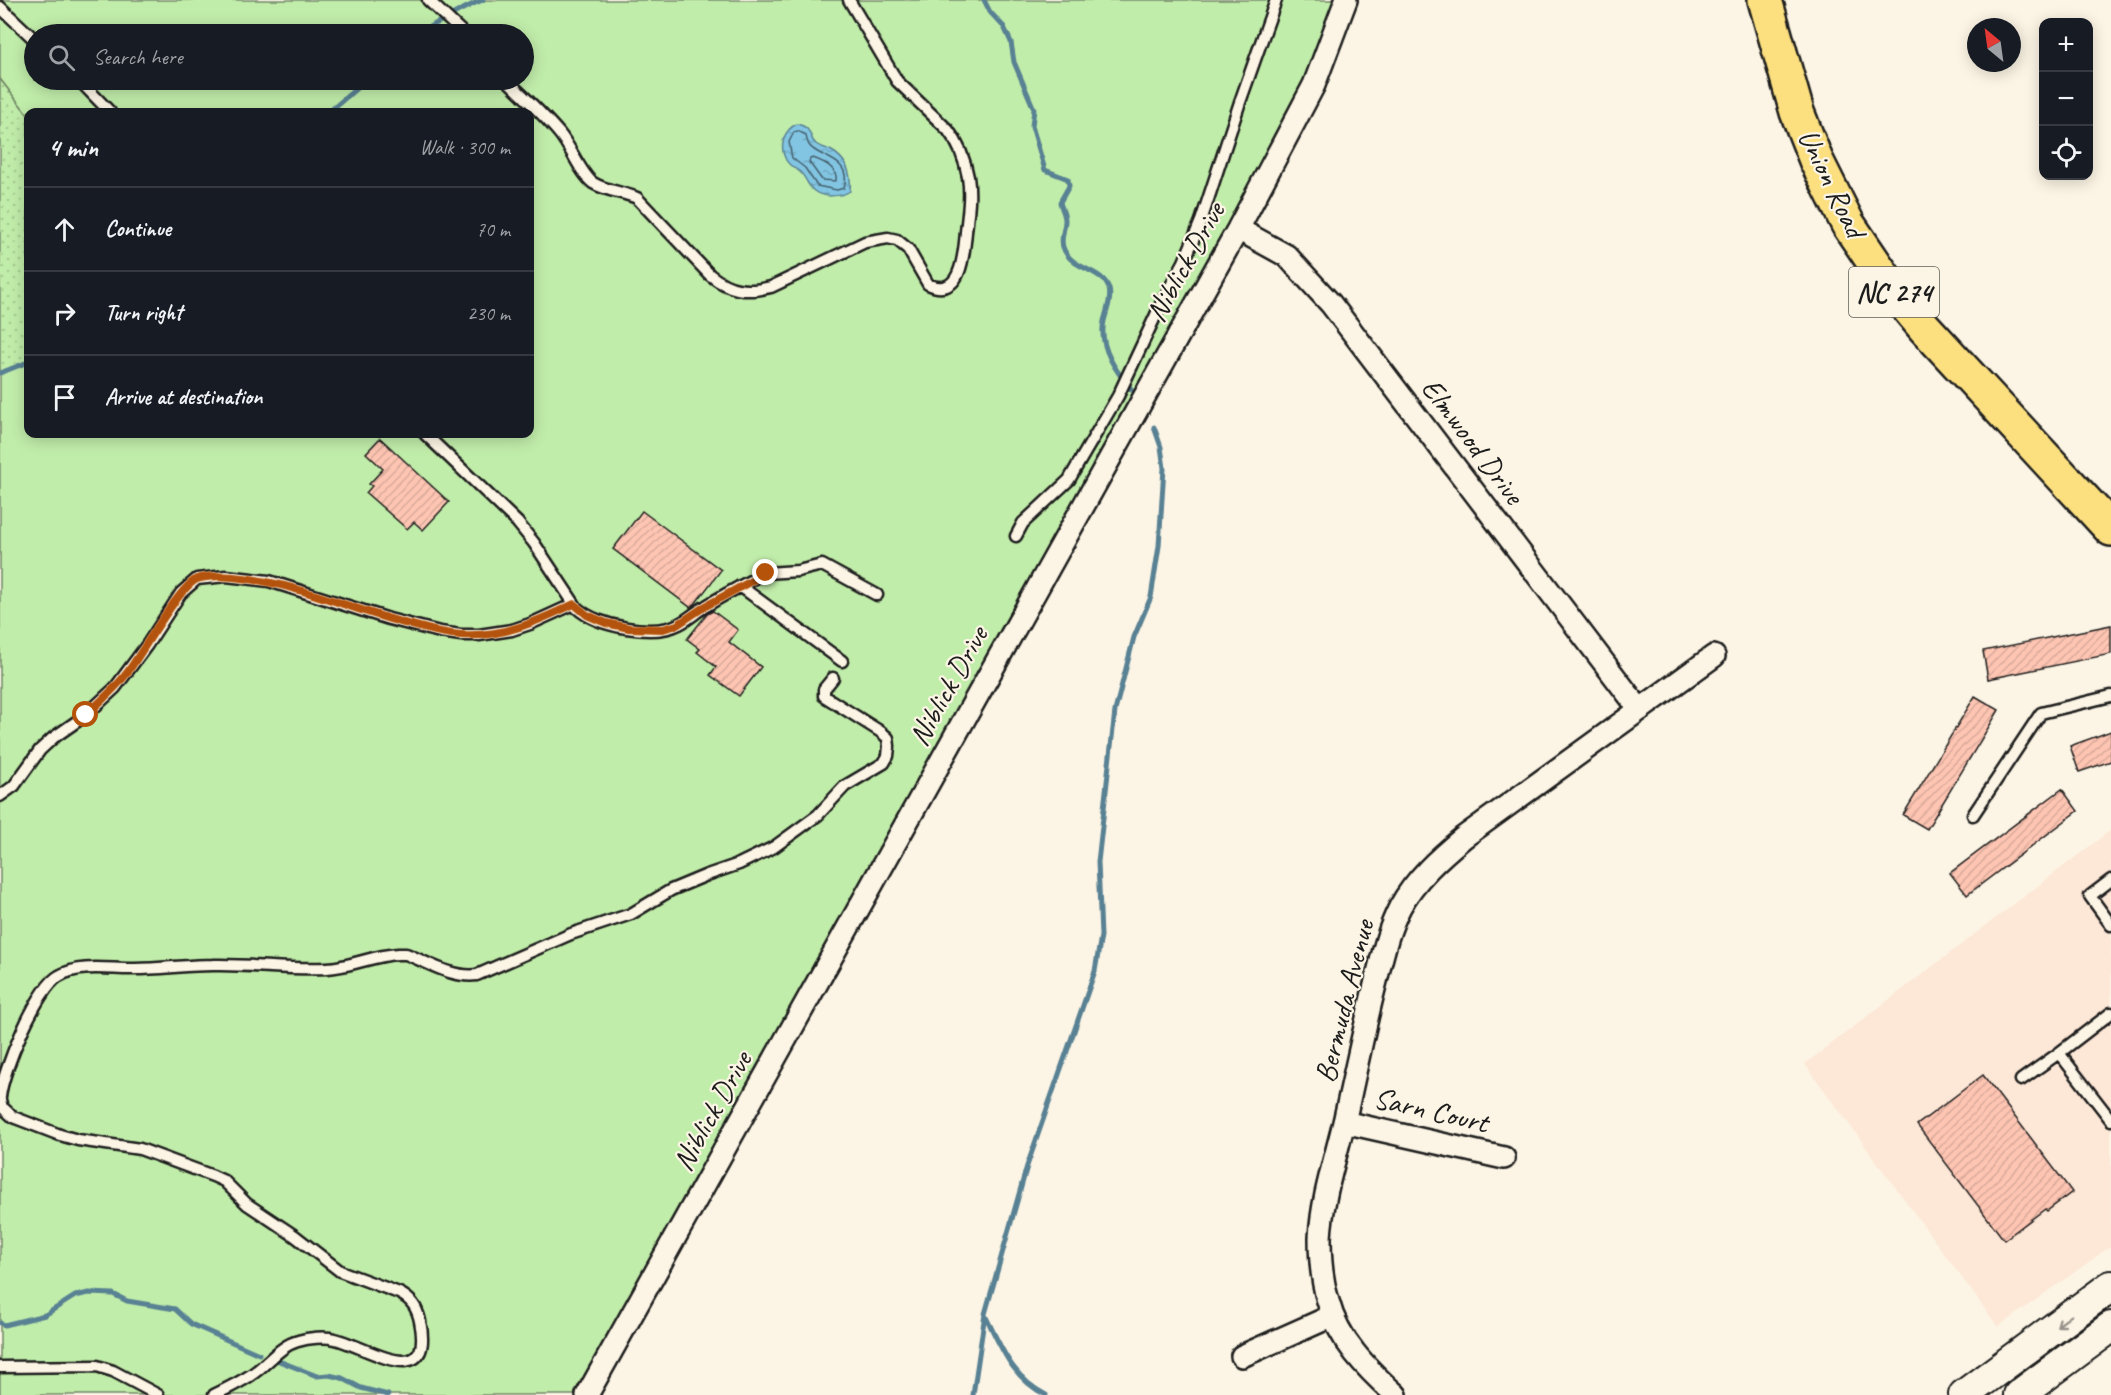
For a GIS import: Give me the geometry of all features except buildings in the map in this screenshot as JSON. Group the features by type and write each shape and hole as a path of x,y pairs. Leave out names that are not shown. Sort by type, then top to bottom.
{"main road":[{"name":"Union Road","path":"1765,0 1797,112 1816,160 1848,224 1890,286 1924,327 2111,529"},
{"path":"1964,1395 2111,1286"},
{"path":"2019,1395 2111,1328"}],"street":[{"name":"Niblick Drive","path":"587,1395 1238,229 1314,85 1346,0"},
{"name":"Elmwood Drive","path":"1238,229 1287,256 1331,304 1640,710"},
{"name":"Bermuda Avenue","path":"1396,1395 1374,1376 1355,1353 1332,1316 1322,1270 1320,1237 1329,1183 1385,943 1400,907 1430,867 1464,837 1714,656"},
{"name":"Sarn Court","path":"1344,1122 1504,1158"},
{"path":"1242,1356 1332,1316"}],"lane":[{"path":"428,0 453,24"},
{"path":"517,90 559,133 587,177 605,188 637,198 710,275 723,285 738,290 757,291 771,287 864,242 888,238 897,240 908,249 928,284 941,287 950,283 960,272 963,260 969,196 964,160 955,139 948,130 897,81 849,0"},
{"path":"1016,536 1032,513 1069,480 1118,396 1162,302 1184,262 1201,221 1276,0"},
{"path":"0,7 24,30"},
{"path":"89,90 106,108"},
{"path":"429,438 517,522 553,570 574,604 587,615 606,623 629,628 663,629 677,625 704,607 766,573 798,571 822,565 877,596"},
{"path":"0,796 14,786 40,750 86,715 115,688 181,593 197,579 226,576 269,581 389,619 461,635 512,630 531,624 574,604"},
{"path":"740,586 842,661"},
{"path":"214,1395 250,1376 282,1349 301,1340 329,1337 397,1362 411,1360 417,1355 422,1338 418,1313 408,1298 399,1293 340,1271 295,1236 247,1204 224,1182 147,1150 78,1140 13,1117 2,1107 0,1099 6,1071 42,991 51,981 64,973 86,969 214,965 329,968 398,954 406,954 456,975 477,975 570,934 631,914 686,883 756,857 774,847 818,815 845,786 884,763 888,756 888,738 824,696 824,689 833,678"},
{"path":"1973,815 2041,713 2111,696"},
{"path":"2111,880 2090,896 2111,925"},
{"path":"2021,1080 2111,1013"},
{"path":"2059,1053 2111,1120"},
{"path":"0,1367 97,1366 113,1371 158,1395"}],"shaded area":[{"path":"2111,830 2111,1246 1998,1327 1805,1064"}],"green space":[{"path":"0,0 1341,0 1309,83 580,1395 0,1395 0,373 24,364 24,438 534,438 534,108 24,108 24,110 0,79"},
{"path":"0,79 24,110 24,364 0,373"}],"water":[{"path":"797,124 808,130 816,144 841,158 849,172 850,191 842,195 822,195 814,191 802,174 787,162 783,150 784,139 788,130"}],"waterway":[{"path":"435,24 483,0"},
{"path":"984,0 990,12 1004,27 1011,42 1014,62 1034,109 1032,126 1045,170 1068,179 1069,186 1060,202 1065,220 1063,247 1073,261 1106,282 1110,293 1103,331 1106,350 1120,375 1132,390"},
{"path":"334,108 354,90"},
{"path":"0,373 24,364"},
{"path":"973,1395 985,1314 1027,1166 1095,971 1101,936 1098,862 1115,711 1134,637 1151,597 1159,546 1164,468 1161,447 1154,427"},
{"path":"0,1323 4,1325 45,1315 75,1296 89,1293 113,1294 127,1301 175,1309 191,1324 259,1354"},
{"path":"985,1315 1002,1350 1016,1371 1024,1380 1046,1395"},
{"path":"279,1361 317,1376 329,1375 342,1378 361,1388 388,1395"}],"route":[{"path":"86,715 115,688 126,674 181,593 197,579 206,577 226,576 269,581 389,619 440,632 479,635 512,630 531,624 574,604 581,612 606,623 629,628 663,629 677,625 704,607 766,573"}]}
